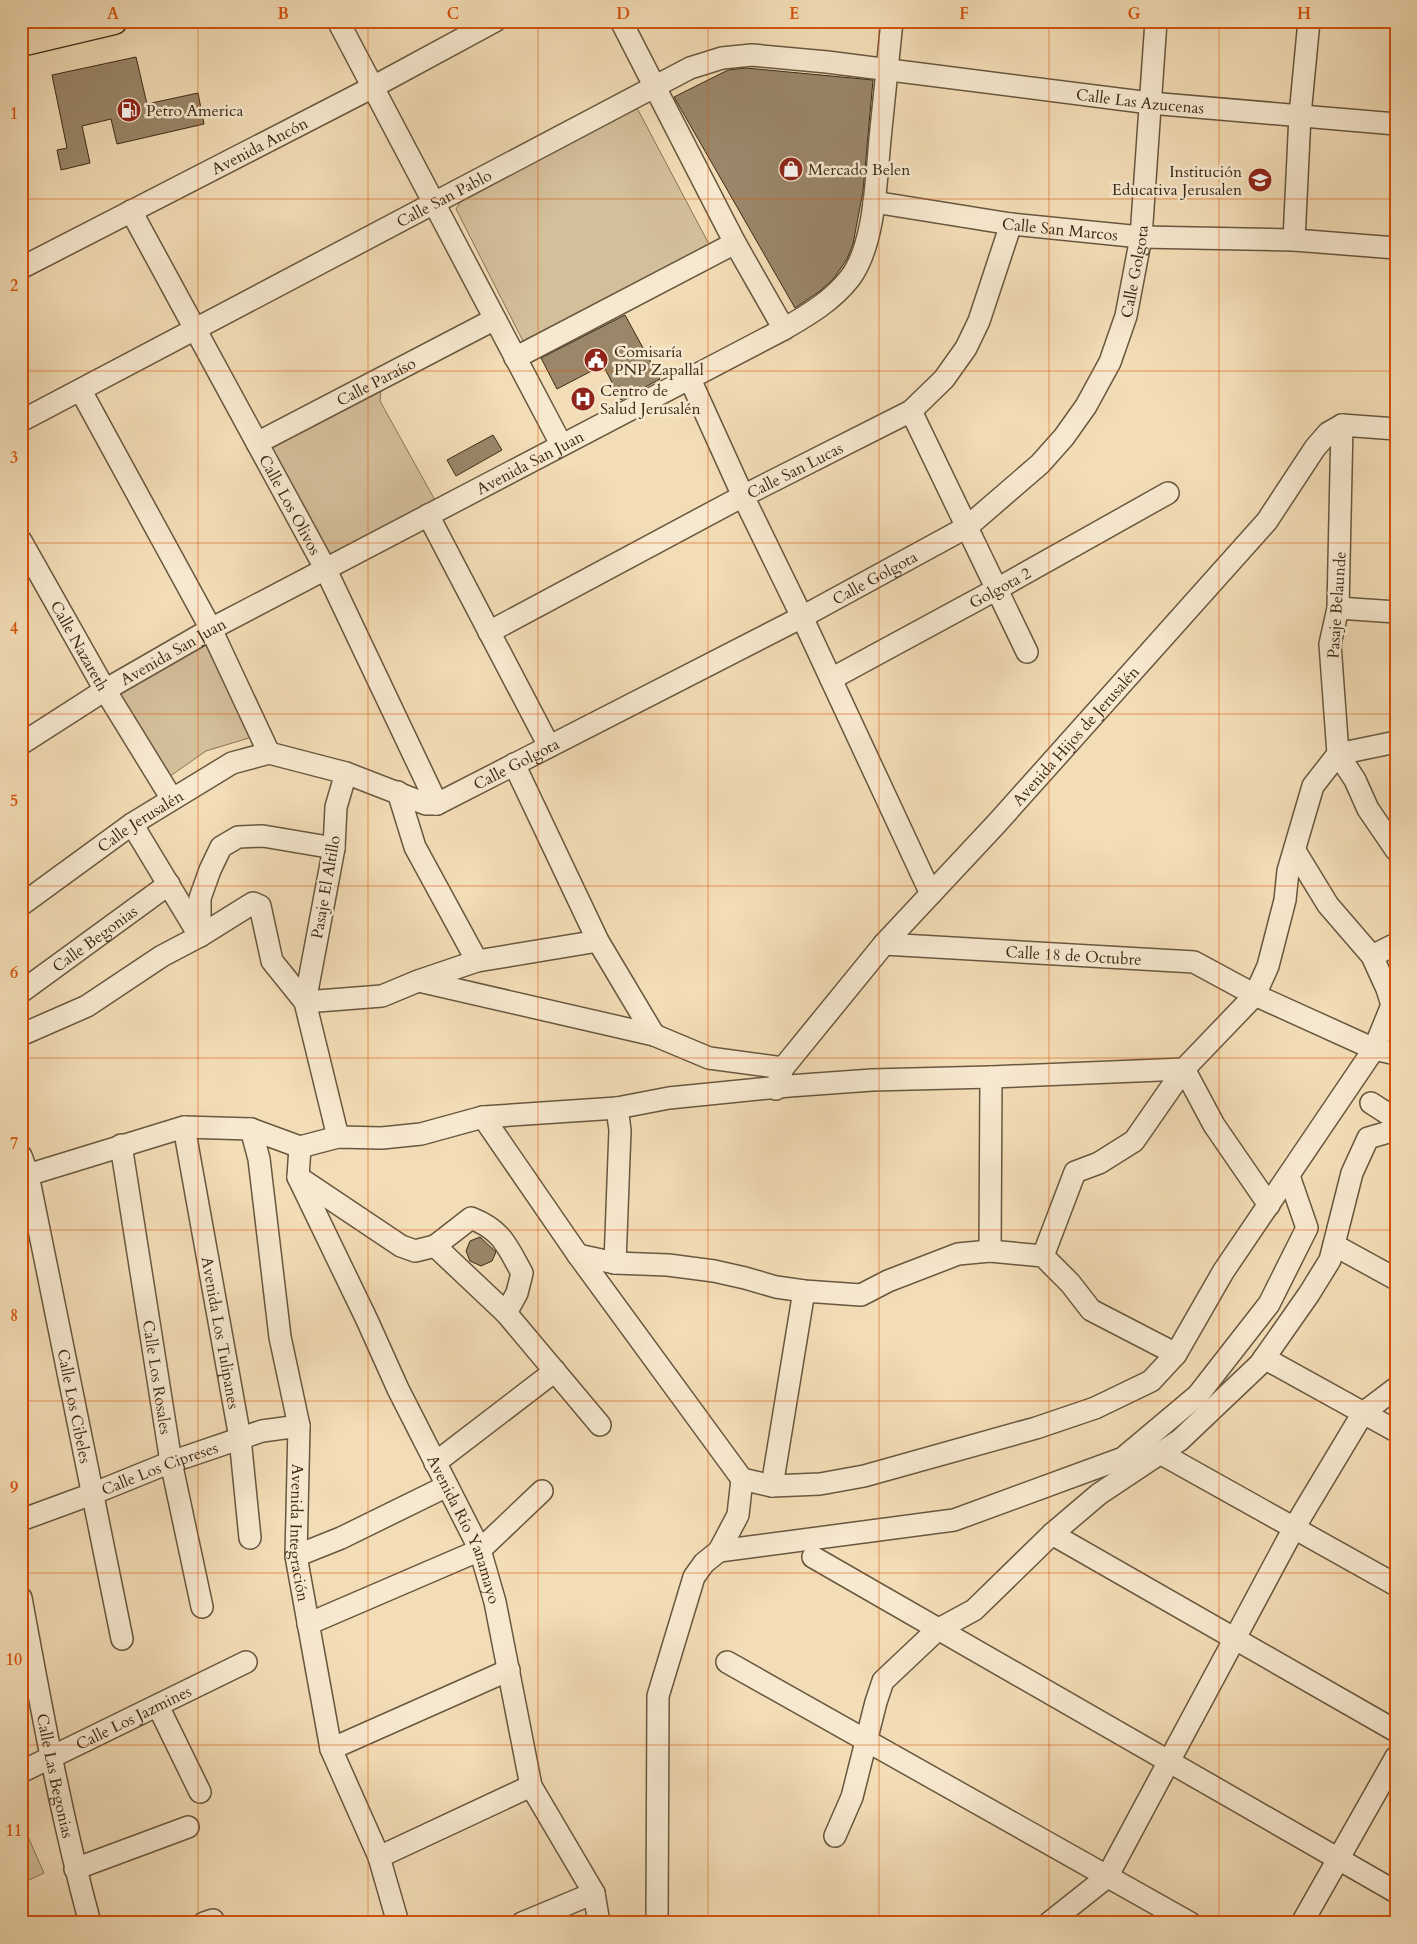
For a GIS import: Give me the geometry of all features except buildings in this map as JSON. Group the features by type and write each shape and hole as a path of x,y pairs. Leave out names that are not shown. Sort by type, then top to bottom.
{"main road":[{"path":"21,43 114,21"}],"street":[{"path":"338,21 561,444"},
{"name":"Avenida Ancón","path":"21,268 373,88 495,21"},
{"path":"621,21 735,243 784,329"},
{"name":"Avenida San Juan","path":"21,744 105,690 211,629 561,444 784,329 834,296 850,277 860,261 866,246 874,202 892,21"},
{"name":"Calle Golgota","path":"437,804 802,617 967,527 1040,464 1064,437 1086,406 1110,362 1126,316 1141,237 1156,21"},
{"path":"1294,240 1300,115 1309,21"},
{"name":"Calle San Pablo","path":"21,421 82,391 690,68 722,58 752,55 887,70"},
{"name":"Calle Las Azucenas","path":"887,70 1150,103 1396,124"},
{"name":"Calle San Marcos","path":"874,202 1011,224 1141,237 1294,240 1396,248"},
{"name":"Calle Los Olivos","path":"131,211 325,568 437,804"},
{"name":"Calle San Lucas","path":"489,632 743,496 911,411 944,380 966,348 979,321 1011,224"},
{"path":"515,358 735,243"},
{"name":"Calle Paraíso","path":"256,443 495,319"},
{"path":"689,377 743,496 802,617 931,894"},
{"path":"82,391 211,629 269,753 346,773 426,804 437,804"},
{"path":"911,411 1027,652"},
{"path":"1342,425 1396,429"},
{"name":"Pasaje Belaunde","path":"1338,754 1330,644 1338,608 1342,425"},
{"name":"Avenida Hijos de Jerusalén","path":"776,1089 783,1068 884,944 998,822 1266,521 1315,448 1328,433 1342,425"},
{"name":"Golgota 2","path":"831,679 1168,493"},
{"path":"428,515 549,746"},
{"name":"Calle Nazareth","path":"21,541 105,690 172,799"},
{"path":"1338,608 1396,612"},
{"path":"1043,1256 1075,1172 1099,1163 1134,1141 1184,1069 1255,995 1270,956 1286,900 1288,871 1313,786 1338,754 1396,742"},
{"name":"Calle Jerusalén","path":"21,905 132,824 172,799 232,763 269,753"},
{"path":"1338,754 1355,780 1368,809 1395,846"},
{"path":"514,764 598,941 654,1035"},
{"name":"Pasaje El Altillo","path":"306,1002 334,848 336,807 346,773"},
{"path":"398,792 415,846 477,962"},
{"path":"132,824 200,936"},
{"path":"200,936 200,898 221,847 238,837 263,836 334,848"},
{"path":"483,1117 578,1255 742,1479 772,1486 820,1484 864,1476 1036,1428 1095,1408 1152,1381 1176,1354 1223,1272 1374,1049 1392,1005 1387,989 1372,956 1328,905 1295,851"},
{"name":"Calle Begonias","path":"21,992 169,884"},
{"path":"21,1035 87,1006 162,956 200,936 253,903 260,906 272,961 306,1002 338,1137"},
{"path":"306,1002 382,996 418,981 477,962 598,941"},
{"name":"Calle 18 de Octubre","path":"884,944 1194,962 1255,995 1374,1049 1396,1054"},
{"path":"1372,956 1396,944"},
{"path":"418,981 654,1035 709,1058 783,1068"},
{"path":"24,1169 184,1127 251,1129 300,1147 338,1137 382,1138 422,1134 483,1117 617,1108 669,1098 872,1080 1184,1069"},
{"path":"1184,1069 1214,1125 1269,1205"},
{"path":"990,1252 991,1077"},
{"path":"1371,1102 1396,1119"},
{"path":"615,1263 620,1130 617,1108"},
{"name":"Avenida Los Tulipanes","path":"184,1127 240,1438 250,1538"},
{"name":"Avenida Integración","path":"251,1129 259,1159 280,1337 299,1426 296,1556 331,1749 379,1857 398,1923"},
{"path":"834,1836 852,1797 883,1681 938,1630 974,1610 1052,1534 1099,1494 1180,1440 1264,1358 1309,1294 1330,1260 1352,1172 1368,1138 1392,1132 1396,1134"},
{"name":"Calle Los Rosales","path":"121,1145 171,1462 202,1607"},
{"name":"Avenida Río Yanamayo","path":"300,1147 298,1177 367,1320 398,1390 480,1550 495,1602 510,1670 531,1786 594,1893 599,1923"},
{"name":"Calle Los Cibeles","path":"24,1169 122,1639"},
{"path":"719,1551 954,1520 1123,1458 1198,1394 1269,1304 1307,1228 1289,1176"},
{"path":"298,1177 401,1246 415,1251 435,1246 471,1218 488,1225 503,1239 522,1273 517,1293 506,1313"},
{"path":"435,1246 506,1313 600,1425"},
{"path":"1334,1246 1396,1279"},
{"path":"578,1255 615,1263 668,1265 714,1271 776,1287 804,1291 861,1295 888,1281 958,1254 990,1252 1043,1256 1070,1283 1091,1310 1176,1354"},
{"path":"772,1486 804,1291"},
{"path":"1264,1358 1396,1431"},
{"path":"435,1462 555,1371"},
{"path":"1049,1923 1107,1877 1294,1528 1363,1413 1396,1388"},
{"name":"Calle Los Cipreses","path":"21,1520 171,1462 240,1438 262,1431 299,1426"},
{"path":"1160,1453 1396,1585"},
{"path":"657,1923 658,1696 694,1577 704,1562 719,1551 738,1515 742,1479"},
{"path":"296,1556 340,1538 448,1486"},
{"path":"308,1624 480,1550 542,1491"},
{"path":"1052,1534 1396,1731"},
{"path":"813,1557 1396,1892"},
{"name":"Calle Las Begonias","path":"21,1598 75,1869 90,1923"},
{"name":"Calle Los Jazmines","path":"21,1772 246,1662"},
{"path":"727,1662 1190,1923"},
{"path":"331,1749 510,1670"},
{"path":"158,1706 200,1792"},
{"path":"1302,1923 1396,1757"},
{"path":"379,1857 531,1786"},
{"path":"75,1869 188,1827"},
{"path":"522,1923 594,1893"},
{"path":"204,1923 213,1920 214,1923"}],"shaded area":[{"path":"637,108 711,248 524,343 456,209 461,201"},
{"path":"381,387 380,401 436,502 330,555 322,552 266,446"},
{"path":"205,644 252,737 206,751 166,779 118,693"},
{"path":"21,1821 44,1873 21,1884"}],"place":[{"name":"Petro America","path":"129,110"},
{"name":"Mercado Belen","path":"791,169"},
{"name":"Institución Educativa Jerusalen","path":"1260,180"},
{"name":"Comisaría PNP Zapallal","path":"596,360"},
{"name":"Centro de Salud Jerusalén","path":"583,399"}]}
